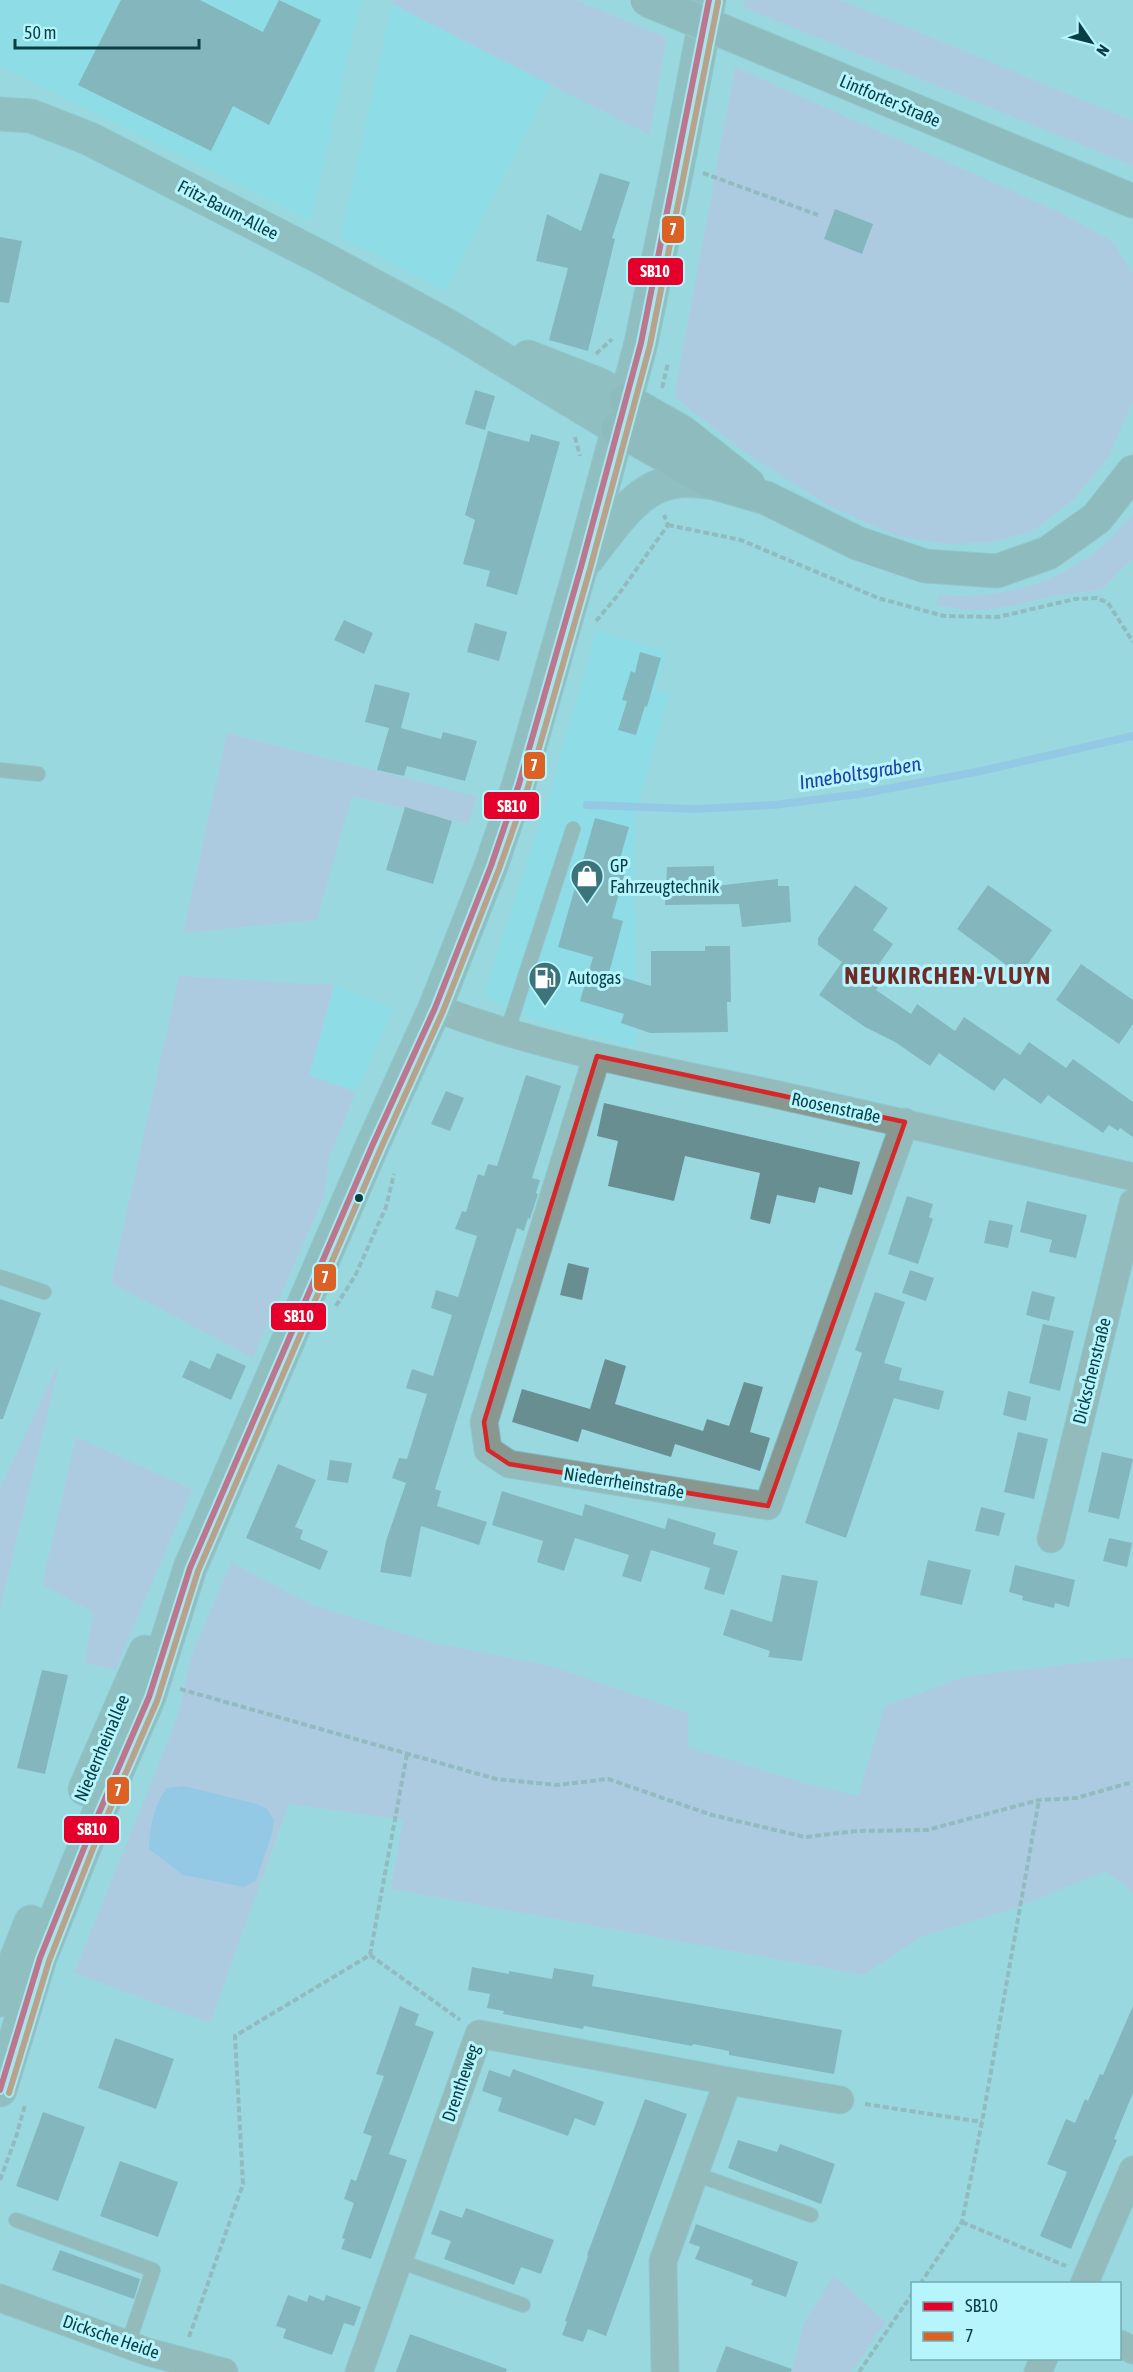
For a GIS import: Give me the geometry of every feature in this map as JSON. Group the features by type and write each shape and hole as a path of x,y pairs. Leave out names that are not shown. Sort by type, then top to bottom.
{"main road":[{"name":"Lintforter Straße","path":"646,0 1119,196"},
{"name":"Niederrheinallee","path":"0,2090 40,1958 86,1843 149,1697 190,1568 373,1144 435,1008 491,866 519,784 581,567 646,322 709,0"},
{"name":"Fritz-Baum-Allee","path":"0,114 31,116 90,139 622,414"},
{"path":"1119,196 1133,227"},
{"path":"622,414 714,483"},
{"path":"622,414 682,432 766,498"},
{"path":"581,567 631,506 653,489 670,482 688,480 714,483 766,498 857,543 925,566 997,571 1048,553 1097,518 1133,472"},
{"name":"Niederrheinallee","path":"0,2000 118,1710 158,1624 190,1568"}],"street":[{"name":"Roosenstraße","path":"435,1008 507,1032 597,1056 905,1122 1133,1177"},
{"name":"Niederrheinstraße","path":"597,1056 484,1422 488,1450 509,1464 768,1506 905,1122"},
{"name":"Dickschenstraße","path":"1051,1539 1133,1203"},
{"name":"Drentheweg","path":"359,2372 478,2034 840,2100"},
{"path":"665,2372 663,2261 728,2081"},
{"path":"1086,2279 1133,2170"},
{"name":"Dicksche Heide","path":"0,2298 128,2344 224,2372"}],"lane":[{"path":"0,771 38,774"},
{"path":"507,1032 573,829"},
{"path":"0,1277 44,1292"},
{"path":"695,2174 811,2216"},
{"path":"16,2220 153,2270 128,2344"},
{"path":"399,2261 523,2305"}],"path":[{"path":"677,169 706,173 818,215"},
{"path":"577,468 580,456"},
{"path":"176,1688 495,1779 556,1785 608,1779 712,1815 805,1837 857,1831 927,1830 1039,1800 1076,1798 1133,1782"},
{"path":"181,2360 243,2184 235,2036 370,1955 407,1754"},
{"path":"921,2282 962,2222 1039,1800"},
{"path":"370,1955 478,2034"},
{"path":"840,2100 982,2122"},
{"path":"0,2180 16,2137"},
{"path":"962,2222 1086,2279"},
{"path":"859,2372 911,2295"}],"highlighted area":[{"path":"597,1056 905,1122 768,1506 509,1464 488,1450 484,1422"}],"shaded area":[{"path":"0,0 361,0 311,221 0,66"},
{"path":"393,0 575,0 666,37 650,135 392,4"},
{"path":"745,0 841,0 1133,121 1133,166 743,7"},
{"path":"392,4 551,85 445,291 341,237"},
{"path":"735,67 1057,211 1112,241 1133,274 1133,402 1108,458 1072,501 1031,532 993,542 951,544 899,537 829,506 746,453 674,397"},
{"path":"1133,514 1133,559 1101,590 1052,596 1019,605 985,610 963,610 936,605 938,595 1001,593 1039,583 1058,575 1094,553"},
{"path":"597,631 666,651 655,690 669,694 635,817 636,1045 626,1045 535,1020 499,1004 484,994 550,793"},
{"path":"227,733 477,796 469,824 352,796 317,920 183,933"},
{"path":"179,976 334,985 309,1075 356,1092 329,1158 324,1197 253,1358 111,1283"},
{"path":"334,985 394,1009 356,1092 309,1075"},
{"path":"61,1358 1,1605 0,1608 0,1488"},
{"path":"76,1437 192,1489 115,1670 85,1663 93,1612 42,1585"},
{"path":"231,1562 312,1605 435,1643 551,1666 688,1713 688,1747 804,1783 858,1796 885,1706 966,1676 1133,1657 1133,1893 1106,1871 1009,1910 920,1937 864,1975 391,1889 403,1820 289,1804 210,2023 74,1973 178,1716 191,1656"},
{"path":"184,1786 257,1804 267,1809 274,1820 272,1834 256,1881 244,1887 183,1875 149,1849 153,1817 158,1802 166,1788"},
{"path":"834,2275 886,2322 851,2372 792,2372 803,2325"}],"building":[{"path":"121,0 200,0 263,32 279,0 321,20 269,125 233,106 211,151 78,85"},
{"path":"600,173 630,182 612,238 615,239 588,351 549,340 568,268 536,261 547,214 581,231"},
{"path":"835,209 873,224 862,254 824,239"},
{"path":"0,237 22,241 9,303 0,302"},
{"path":"475,390 495,396 485,430 465,424"},
{"path":"488,431 529,442 531,434 560,442 517,595 486,586 490,571 463,564 475,520 465,515"},
{"path":"344,620 373,633 364,654 334,640"},
{"path":"475,623 507,632 499,661 467,652"},
{"path":"640,652 661,658 647,707 645,706 636,735 618,730 627,701 622,700 631,671 635,673"},
{"path":"375,684 410,693 401,728 441,739 443,732 477,741 465,781 407,766 404,776 377,770 389,728 365,722"},
{"path":"405,807 452,821 433,884 386,870"},
{"path":"595,818 629,827 620,859 628,862 612,918 623,921 609,973 651,986 651,951 705,951 705,946 730,946 731,1002 727,1002 728,1032 650,1033 621,1023 624,1014 580,1001 593,957 558,947"},
{"path":"714,866 715,886 778,879 778,886 789,886 791,922 742,927 739,904 665,905 667,867"},
{"path":"855,885 888,908 873,930 893,944 874,971 885,978 876,990 911,1014 917,1004 955,1031 964,1017 1020,1055 1029,1042 1066,1068 1073,1059 1133,1102 1133,1137 1120,1128 1118,1131 1109,1125 1103,1133 1048,1095 1041,1104 1004,1078 994,1091 939,1053 930,1066 895,1042 865,1027 819,995 842,962 818,945 818,938"},
{"path":"988,885 1052,930 1020,975 957,929"},
{"path":"1081,964 1133,1000 1133,1024 1119,1044 1056,1000"},
{"path":"526,1075 561,1086 532,1178 540,1180 536,1193 538,1194 524,1231 517,1228 435,1489 441,1491 437,1506 487,1522 479,1545 421,1526 411,1577 380,1572 386,1541 406,1483 392,1478 399,1458 407,1459 427,1394 406,1388 412,1369 433,1376 452,1315 431,1308 436,1290 458,1297 477,1236 455,1229 462,1211 466,1212 478,1174 484,1176 488,1164 497,1166"},
{"path":"446,1091 464,1098 450,1131 431,1124"},
{"path":"604,1103 860,1162 852,1195 819,1187 815,1203 777,1195 770,1224 750,1219 760,1173 685,1156 674,1201 608,1186 618,1141 597,1136"},
{"path":"907,1196 933,1204 929,1217 933,1219 918,1264 888,1254"},
{"path":"1027,1201 1087,1215 1076,1258 1049,1252 1052,1240 1020,1232"},
{"path":"989,1220 1013,1225 1008,1248 984,1243"},
{"path":"568,1263 589,1268 582,1300 560,1295"},
{"path":"910,1270 934,1278 926,1301 902,1293"},
{"path":"1032,1291 1055,1297 1049,1321 1026,1315"},
{"path":"875,1292 905,1302 884,1363 902,1368 899,1380 944,1391 939,1410 894,1398 846,1538 805,1523 862,1353 855,1350"},
{"path":"0,1299 41,1313 3,1419 0,1419"},
{"path":"1043,1324 1074,1331 1060,1391 1029,1383"},
{"path":"217,1353 246,1366 231,1400 182,1377 190,1360 210,1369"},
{"path":"605,1359 626,1366 615,1404 703,1431 707,1419 729,1426 744,1382 763,1387 750,1432 770,1438 760,1471 675,1444 671,1457 582,1429 578,1442 512,1422 522,1389 590,1409"},
{"path":"1008,1391 1031,1397 1026,1421 1003,1415"},
{"path":"1018,1432 1048,1439 1034,1499 1004,1492"},
{"path":"1102,1452 1133,1459 1119,1519 1088,1512"},
{"path":"330,1460 352,1463 348,1483 327,1480"},
{"path":"278,1464 316,1480 295,1527 303,1530 300,1539 328,1551 320,1570 246,1538"},
{"path":"502,1491 582,1516 585,1504 665,1529 668,1518 716,1533 713,1544 738,1551 724,1595 704,1589 710,1568 651,1550 641,1582 622,1576 629,1555 575,1538 564,1571 537,1562 543,1541 492,1525"},
{"path":"981,1507 1005,1513 999,1536 975,1531"},
{"path":"1109,1538 1132,1543 1127,1567 1103,1561"},
{"path":"928,1560 971,1570 962,1605 920,1595"},
{"path":"1015,1565 1075,1580 1069,1607 1055,1603 1054,1608 1022,1600 1023,1596 1009,1592"},
{"path":"782,1575 818,1581 802,1661 768,1657 770,1651 723,1635 731,1609 772,1622"},
{"path":"42,1670 68,1675 45,1774 17,1768"},
{"path":"472,1967 552,1979 554,1968 594,1975 592,1986 842,2030 834,2074 729,2055 729,2051 693,2044 692,2046 584,2026 583,2029 503,2014 504,2011 487,2008 490,1994 468,1990"},
{"path":"400,2006 419,2014 415,2025 434,2032 389,2154 407,2160 371,2259 341,2249 345,2239 342,2238 354,2203 344,2199 351,2179 356,2181 372,2136 363,2133 384,2076 376,2074"},
{"path":"1133,2006 1133,2093 1114,2139 1117,2140 1071,2249 1040,2236 1067,2172 1047,2164 1066,2119 1075,2123 1085,2099 1088,2101 1100,2074 1103,2075"},
{"path":"115,2038 174,2059 156,2109 98,2088"},
{"path":"513,2069 604,2102 595,2126 575,2118 568,2136 498,2111 502,2098 482,2091 489,2070 510,2077"},
{"path":"645,2099 687,2114 606,2336 588,2329 583,2342 562,2335 567,2322 565,2321"},
{"path":"43,2112 85,2127 58,2201 16,2186"},
{"path":"738,2140 777,2152 780,2144 835,2164 821,2204 728,2168"},
{"path":"120,2161 178,2182 158,2237 100,2216"},
{"path":"466,2208 554,2240 541,2274 521,2267 514,2285 444,2259 451,2241 431,2234 440,2210 462,2218"},
{"path":"696,2224 798,2262 786,2297 751,2285 753,2280 695,2259 700,2247 689,2243"},
{"path":"60,2250 140,2279 134,2299 52,2270"},
{"path":"288,2295 307,2302 309,2295 324,2301 326,2295 361,2307 354,2326 344,2323 332,2355 283,2338 286,2329 276,2326"},
{"path":"410,2334 507,2369 506,2372 396,2372"},
{"path":"726,2346 792,2369 791,2372 716,2372"}],"waterway":[{"name":"Inneboltsgraben","path":"587,805 695,809 774,805 860,794 981,771 1133,736"}],"transit line":[{"name":"SB10","path":"0,2090 40,1958 86,1843 149,1697 190,1568 373,1144 435,1008 491,866 519,784 581,567 641,343 709,0"},
{"name":"7","path":"9,2093 49,1961 94,1846 157,1701 198,1571 381,1148 443,1011 499,869 528,787 650,345 718,2"}],"place":[{"name":"GP Fahrzeugtechnik","path":"587,905"},
{"name":"Autogas","path":"545,1007"}],"district":[{"name":"NEUKIRCHEN-VLUYN","path":"948,976"}]}
